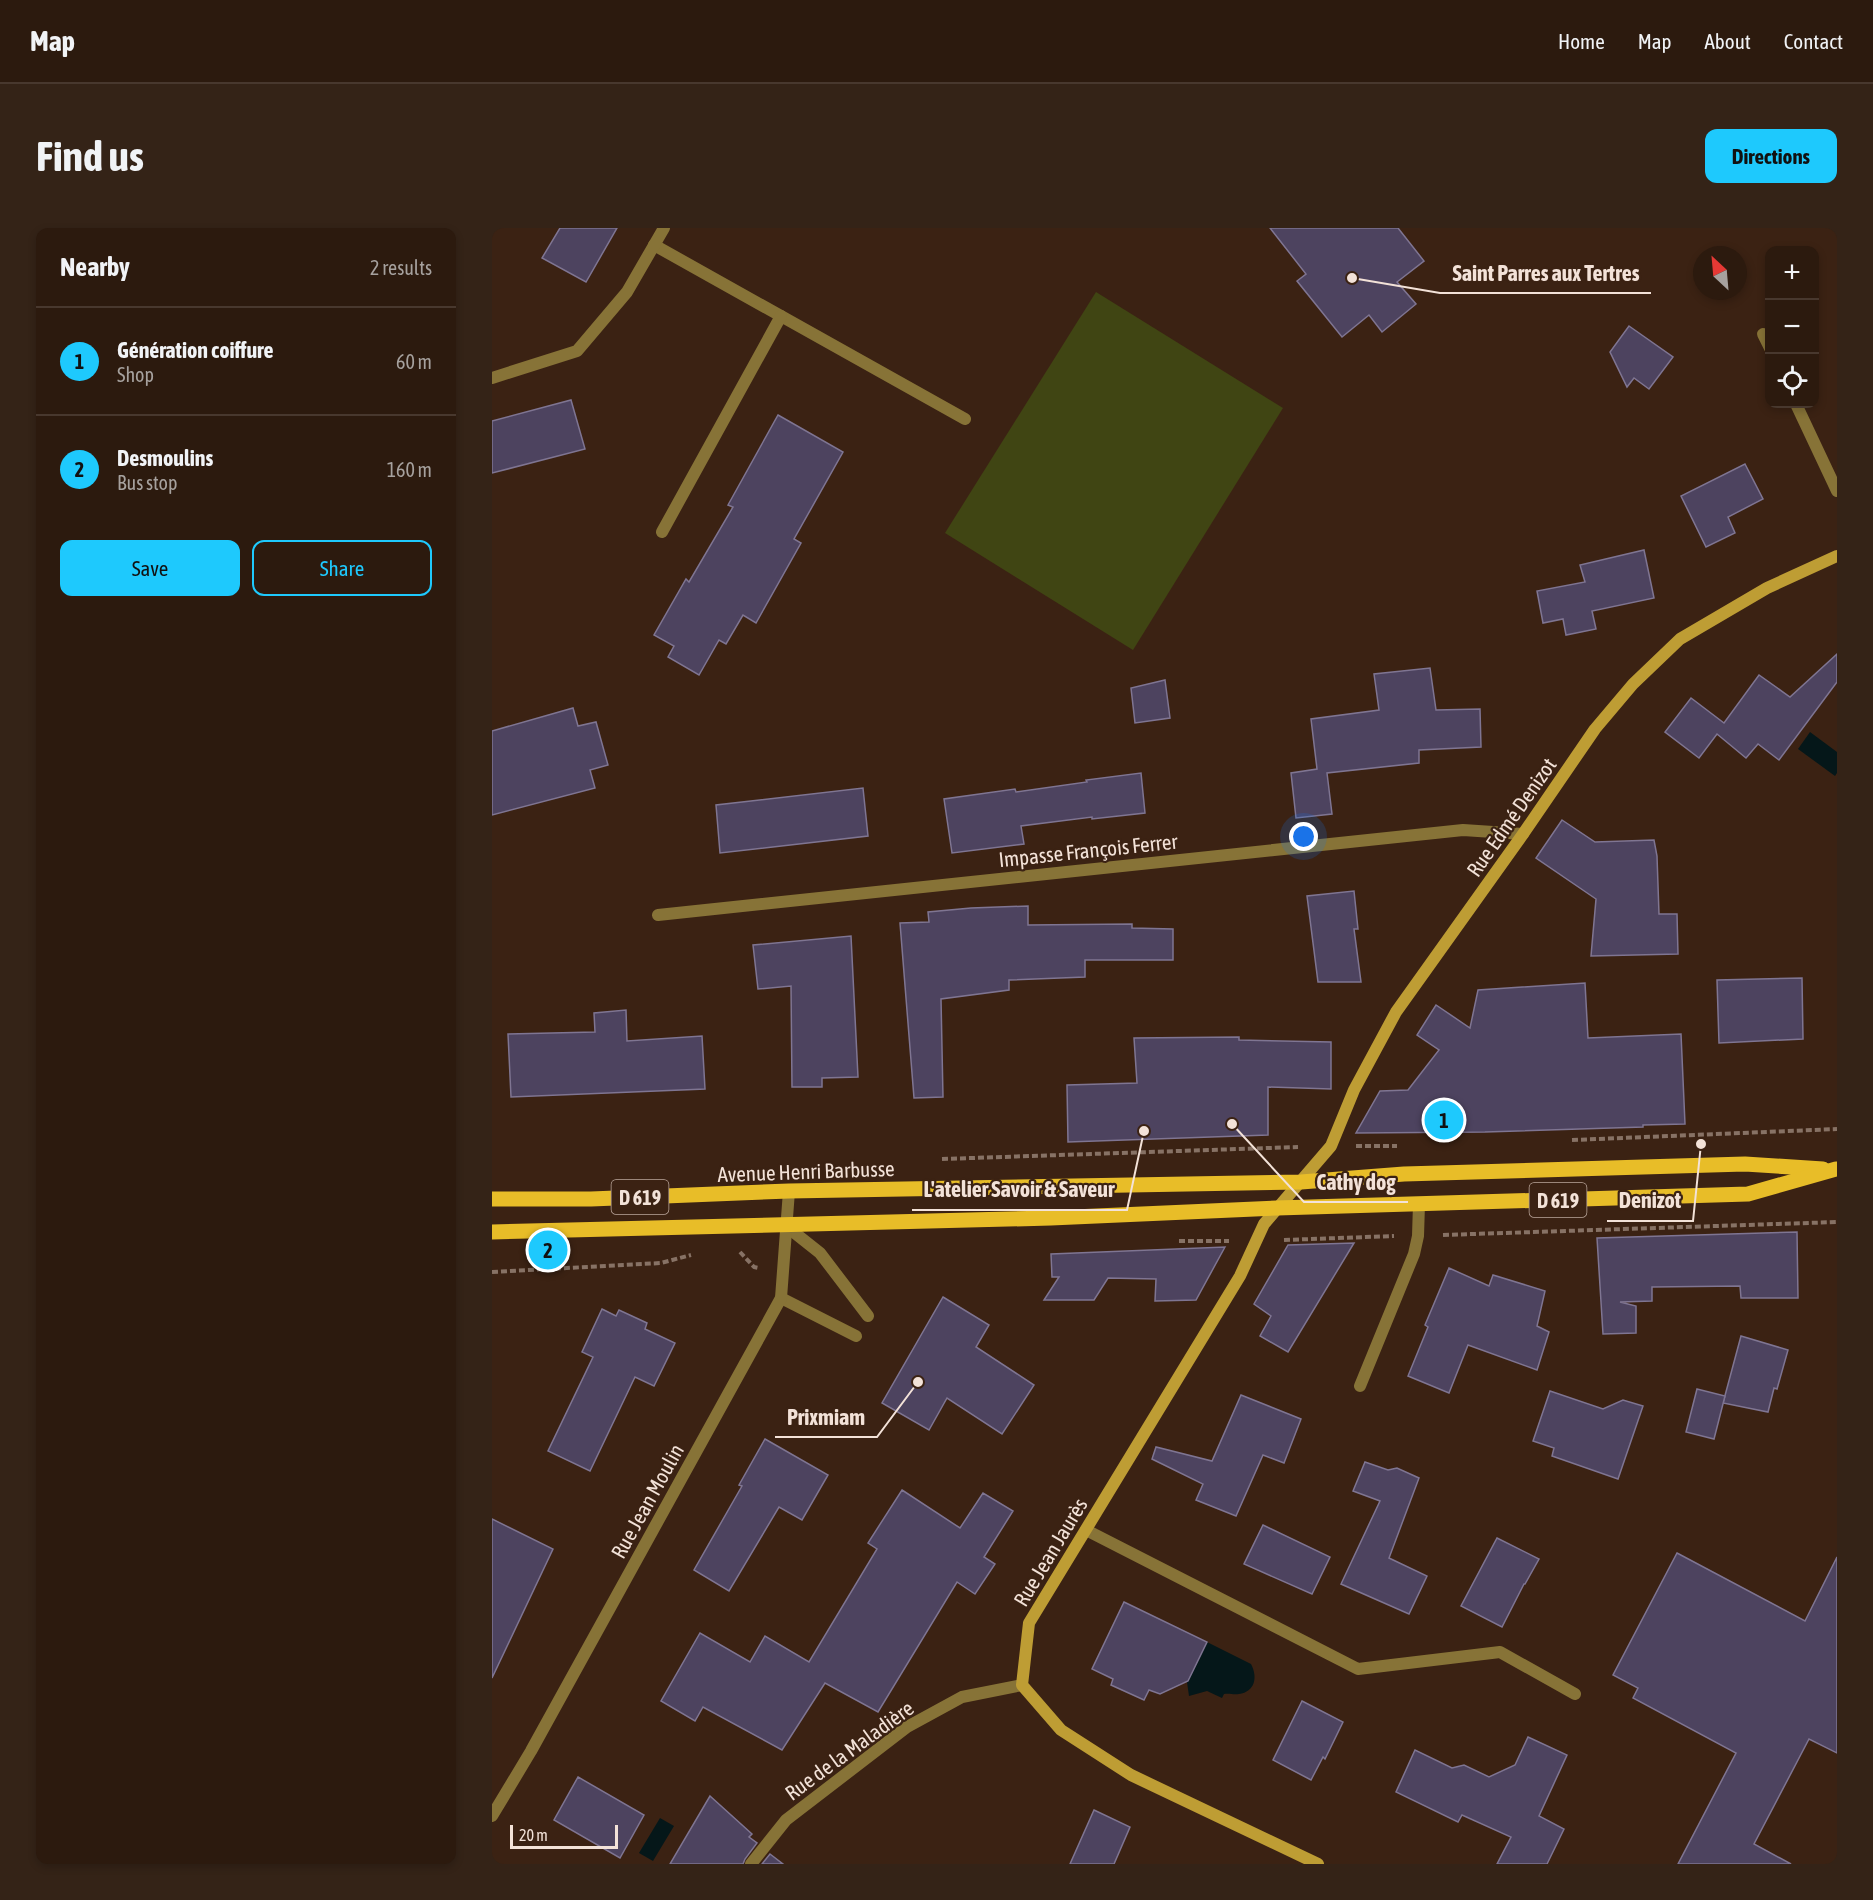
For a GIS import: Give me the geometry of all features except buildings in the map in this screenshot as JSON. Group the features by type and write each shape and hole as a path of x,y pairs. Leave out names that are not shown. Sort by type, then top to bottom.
{"main road":[{"name":"D 619","path":"1300,1182 1404,1174 1744,1164 1836,1169"},
{"name":"D 619","path":"492,1232 1051,1218 1277,1208 1748,1194 1836,1169"},
{"name":"Avenue Henri Barbusse","path":"492,1199 591,1199 789,1191 1300,1182"}],"street":[{"path":"492,378 577,351 627,292 664,228"},
{"path":"654,245 965,419"},
{"path":"662,532 781,316"},
{"path":"1763,334 1765,338"},
{"path":"1798,408 1837,491"},
{"name":"Rue Edmé Denizot","path":"1300,1182 1330,1146 1354,1090 1396,1012 1595,729 1633,684 1680,639 1767,588 1837,556"},
{"name":"Impasse François Ferrer","path":"658,915 1464,830 1523,834"},
{"name":"Rue Jean Jaurès","path":"1023,1685 1029,1623 1240,1276 1264,1224 1300,1182"},
{"name":"Rue Jean Moulin","path":"492,1816 531,1751 781,1298 789,1191"},
{"path":"1360,1386 1414,1254 1418,1236 1419,1204"},
{"path":"786,1226 820,1252 868,1316"},
{"path":"781,1298 856,1336"},
{"path":"1086,1530 1358,1669 1500,1652 1575,1694"},
{"path":"1023,1685 1061,1730 1131,1775 1318,1864"},
{"name":"Rue de la Maladière","path":"751,1864 786,1820 906,1727 962,1697 1023,1685"}],"path":[{"path":"1567,1140 1837,1129"},
{"path":"935,1160 1330,1146 1402,1146"},
{"path":"1172,1241 1418,1236 1837,1222"},
{"path":"730,1252 740,1252 754,1268 783,1270"},
{"path":"492,1272 661,1263 700,1254"}],"green space":[{"path":"1096,292 1283,408 1133,650 945,533"}],"shaded area":[{"path":"1810,732 1837,752 1835,776 1798,749"},
{"path":"1207,1642 1251,1664 1254,1683 1249,1690 1239,1694 1224,1694 1222,1698 1207,1691 1189,1696 1187,1682"},
{"path":"660,1818 674,1826 653,1861 639,1853"}],"place":[{"name":"Saint Parres aux Tertres","path":"1352,278"},
{"name":"Génération coiffure","path":"1444,1120"},
{"name":"Cathy dog","path":"1232,1124"},
{"name":"L'atelier Savoir & Saveur","path":"1144,1131"},
{"name":"Denizot","path":"1701,1144"},
{"name":"Desmoulins","path":"548,1250"},
{"name":"Prixmiam","path":"918,1382"}]}
